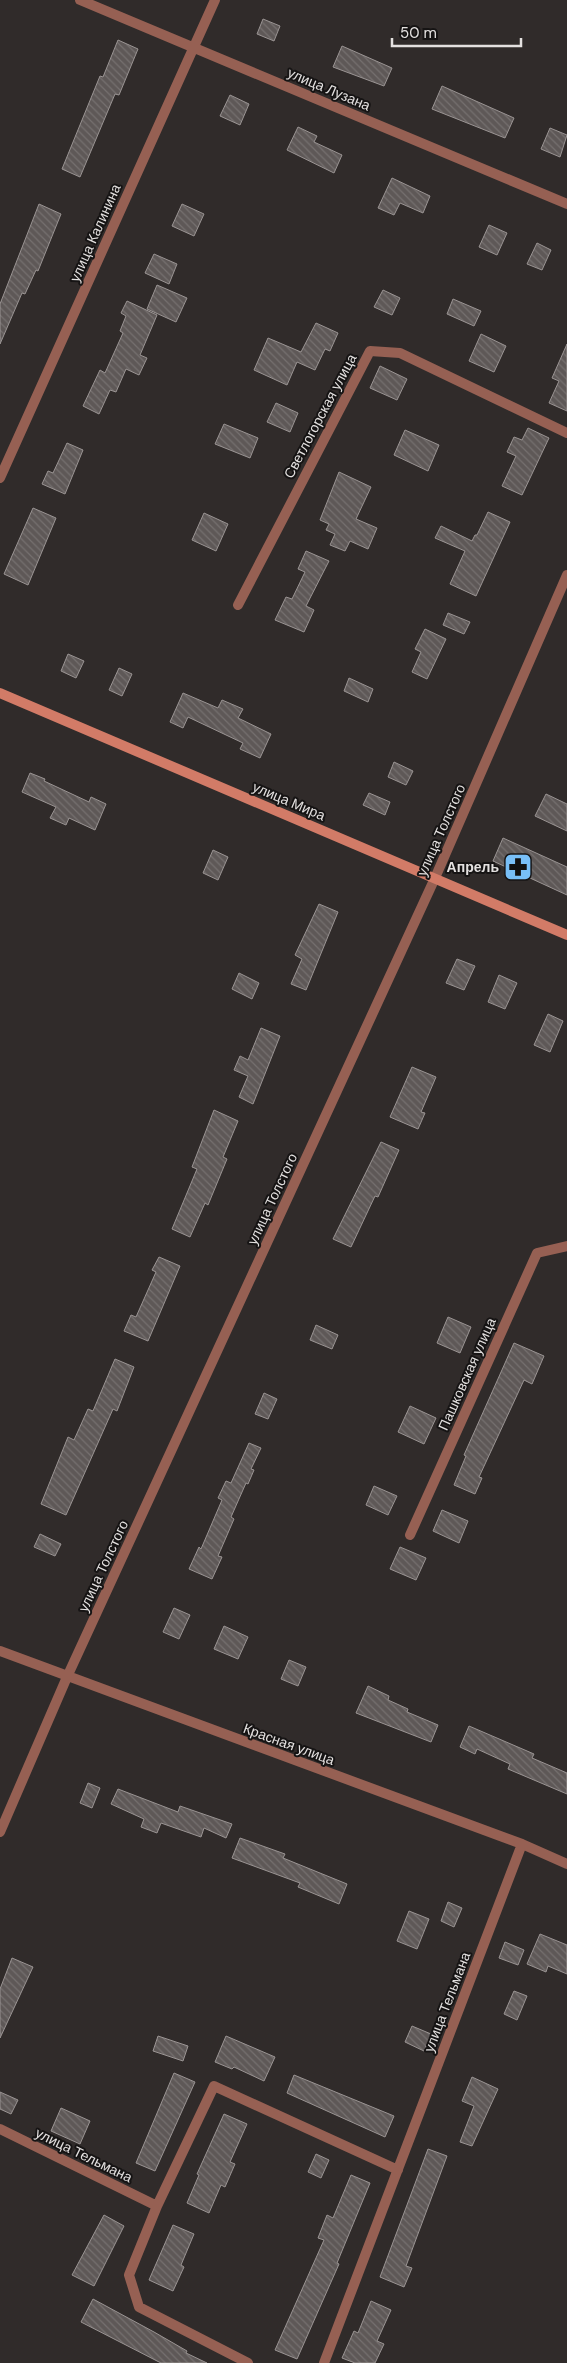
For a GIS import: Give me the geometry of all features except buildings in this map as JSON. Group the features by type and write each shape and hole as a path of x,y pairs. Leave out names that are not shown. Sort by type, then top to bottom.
{"main road":[{"name":"улица Мира","path":"0,693 567,935"}],"street":[{"name":"улица Лузана","path":"80,0 567,204"},
{"name":"улица Калинина","path":"0,478 215,0"},
{"name":"Светлогорская улица","path":"238,605 370,351 400,353 567,433"},
{"name":"улица Толстого","path":"0,1832 68,1677 435,878 567,575"},
{"name":"Пашковская улица","path":"410,1535 537,1253 567,1246"},
{"name":"Красная улица","path":"0,1651 522,1844 567,1864"},
{"name":"улица Тельмана","path":"324,2363 522,1844"},
{"path":"248,2363 139,2307 129,2275 157,2206 214,2086 398,2170"},
{"name":"улица Тельмана","path":"0,2129 157,2206"}],"place":[{"name":"Апрель","path":"518,867"}]}
